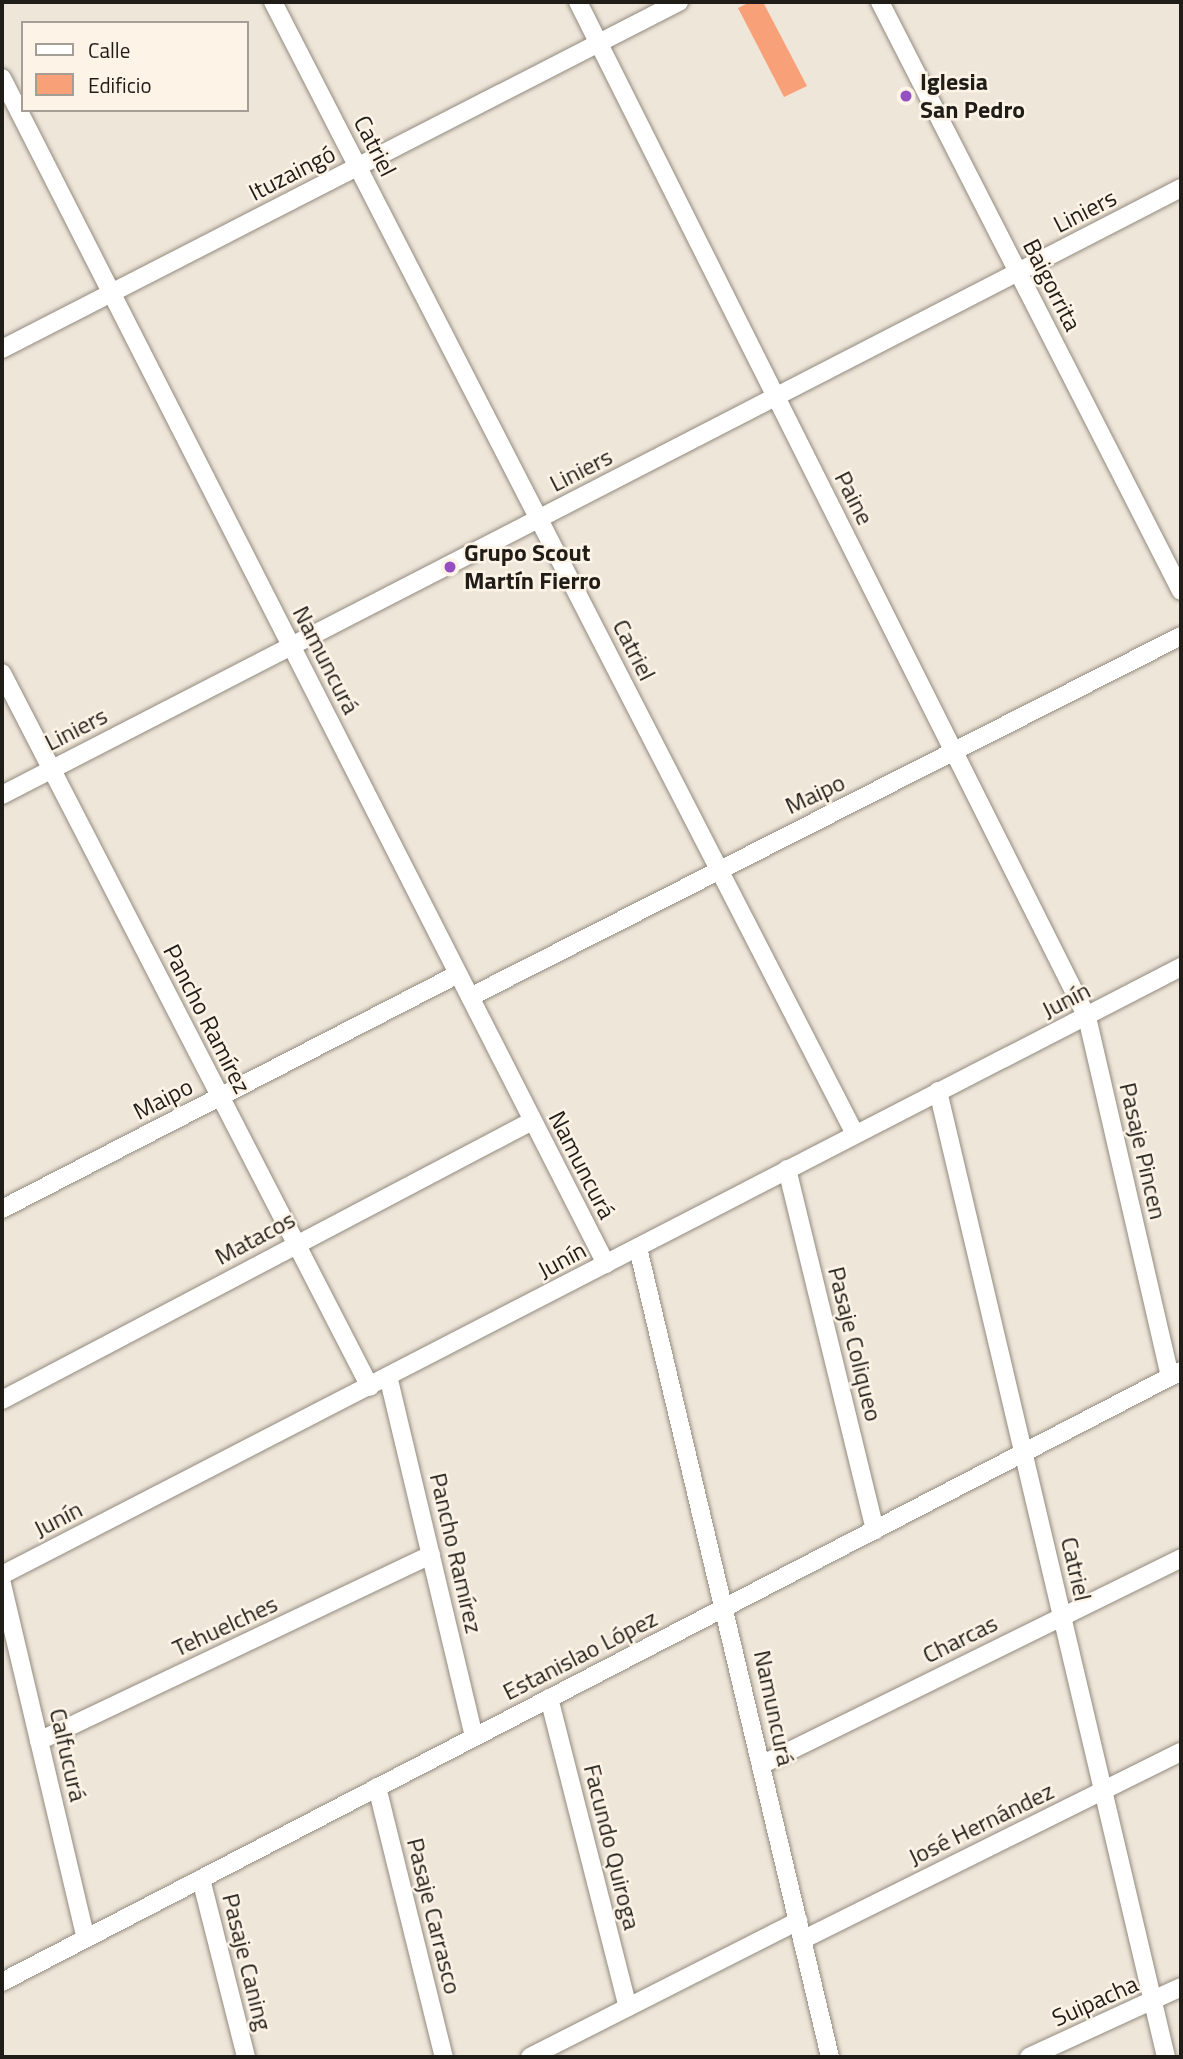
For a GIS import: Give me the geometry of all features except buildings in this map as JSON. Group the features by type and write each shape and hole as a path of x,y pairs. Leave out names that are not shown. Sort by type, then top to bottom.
{"street":[{"name":"Catriel","path":"273,2 855,1134"},
{"name":"Paine","path":"578,2 1087,1017"},
{"name":"Ituzaingó","path":"2,349 679,2"},
{"name":"Baigorrita","path":"880,2 1181,591"},
{"name":"Namuncurá","path":"2,78 606,1264"},
{"name":"Liniers","path":"2,795 1181,188"},
{"name":"Maipo","path":"470,997 718,867 955,755 1181,636"},
{"name":"Pancho Ramírez","path":"2,673 370,1387"},
{"name":"Junín","path":"2,1575 370,1387 390,1380 787,1169 1181,967"},
{"name":"Maipo","path":"2,1209 458,974"},
{"name":"Pasaje Pincen","path":"1087,1017 1175,1374"},
{"name":"Catriel","path":"938,1091 1166,2057"},
{"name":"Matacos","path":"2,1400 532,1122"},
{"name":"Pasaje Coliqueo","path":"787,1169 874,1530"},
{"name":"Namuncurá","path":"638,1248 726,1606 830,2057"},
{"name":"Estanislao López","path":"2,1982 1175,1374"},
{"name":"Pancho Ramírez","path":"390,1380 474,1737"},
{"name":"Tehuelches","path":"39,1741 431,1555"},
{"name":"Charcas","path":"761,1765 1181,1558"},
{"name":"Calfucurá","path":"2,1584 86,1938"},
{"name":"Facundo Quiroga","path":"549,1698 628,2007"},
{"name":"José Hernández","path":"802,1940 1181,1752"},
{"name":"Pasaje Carrasco","path":"377,1787 444,2057"},
{"name":"Pasaje Caning","path":"201,1879 246,2057"},
{"path":"530,2057 798,1921"},
{"name":"Suipacha","path":"1028,2057 1181,1987"}],"place":[{"name":"Iglesia San Pedro","path":"906,96"},
{"name":"Grupo Scout Martín Fierro","path":"450,567"}]}
